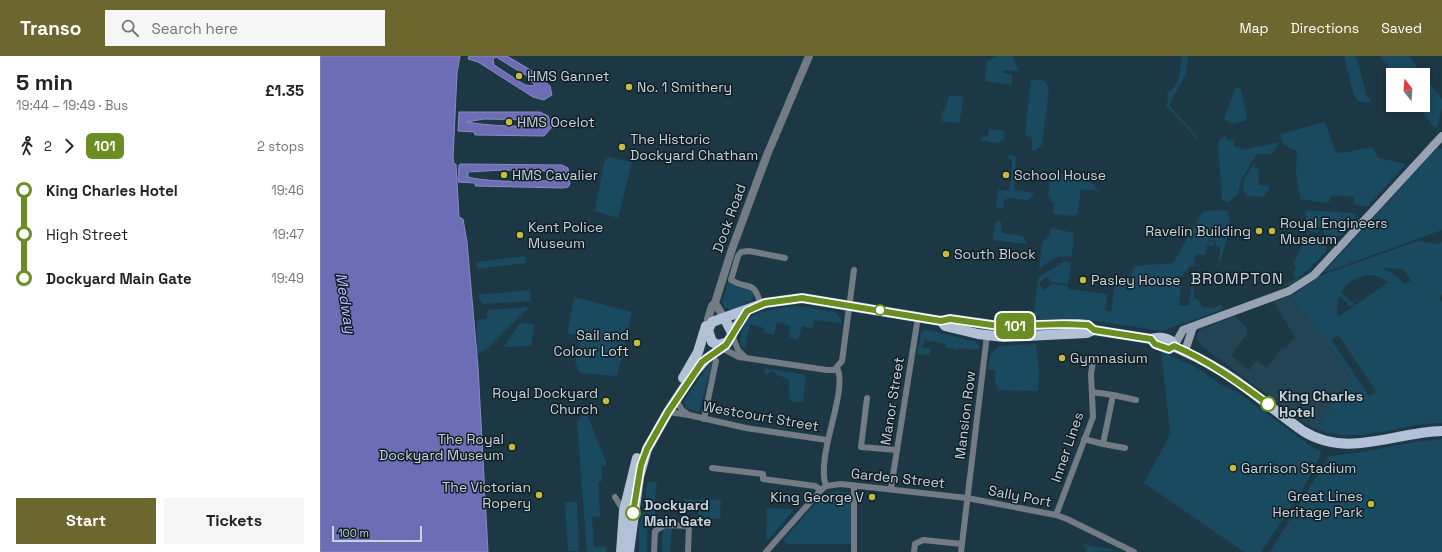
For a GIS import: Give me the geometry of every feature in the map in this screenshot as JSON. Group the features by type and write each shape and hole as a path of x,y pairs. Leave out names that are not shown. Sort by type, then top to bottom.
{"main road":[{"path":"1174,346 1178,336 1183,330 1290,291 1314,275 1442,136"},
{"path":"747,311 729,339 714,344 711,341 707,329 712,322 761,305 780,300 802,298 941,321 945,326 988,330 1026,337 1087,333 1094,330"},
{"path":"724,318 729,339"},
{"path":"988,330 1025,326 1077,324 1088,325 1094,330 1151,339 1157,337 1170,340 1174,346 1232,378 1303,430 1328,442 1346,445 1358,444 1423,432 1442,431"},
{"path":"1025,326 1026,337"},
{"path":"1185,351 1194,326"},
{"name":"Dock Road","path":"621,552 629,507 634,465 644,439 694,361 707,329"},
{"name":"Dock Road","path":"629,552 629,507 644,455 668,412 702,362 729,339"}],"street":[{"name":"Dock Road","path":"707,329 712,306 715,303 732,249 767,155 809,56"},
{"path":"761,305 757,292 752,287 731,280 739,253 750,251 785,258"},
{"path":"729,339 739,357 827,370 837,368 842,361 854,270"},
{"path":"715,303 724,318"},
{"name":"Manor Street","path":"891,488 918,317"},
{"name":"Mansion Row","path":"961,552 988,330"},
{"path":"729,339 745,357"},
{"path":"704,419 716,361"},
{"name":"Inner Lines","path":"1056,515 1093,417 1091,374 1094,361"},
{"path":"766,552 824,488 827,440 837,398 840,375 837,368"},
{"path":"1092,392 1136,400"},
{"path":"1103,444 1114,395"},
{"path":"867,398 861,447 897,450"},
{"name":"Westcourt Street","path":"676,400 682,410 690,415"},
{"name":"Westcourt Street","path":"668,412 690,415 746,428 827,440"},
{"path":"1084,439 1125,448"},
{"path":"712,468 763,474 763,479 824,488"},
{"name":"Garden Street","path":"824,488 841,484 891,488 967,498"},
{"path":"853,552 854,486"},
{"name":"Sally Port","path":"967,498 1067,518 1134,552"},
{"path":"688,552 689,519"},
{"path":"654,552 654,535 657,528 665,525 689,526"},
{"path":"914,552 915,544 923,540 962,544"}],"shaded area":[{"path":"998,56 1012,56 1019,71 1003,70 1003,73 1012,75 1012,85 985,81 987,61"},
{"path":"1182,56 1188,56 1186,74 1169,105 1199,139 1198,140 1166,105 1168,100 1167,93 1175,86 1179,77"},
{"path":"1344,56 1354,56 1357,58 1367,98 1371,97 1369,102 1359,102 1354,96"},
{"path":"1380,56 1409,56 1418,68 1389,68"},
{"path":"1031,79 1045,81 1049,89 1042,145 1035,151 1032,150 1032,138 1025,134"},
{"path":"1430,83 1442,99 1442,108 1437,127 1434,127 1422,112 1430,112"},
{"path":"1236,87 1241,89 1247,118 1244,121 1233,124 1224,119"},
{"path":"949,95 964,97 959,123 941,121 943,110 945,110"},
{"path":"1325,122 1335,151 1341,153 1373,147 1378,158 1406,164 1367,207 1354,204 1354,197 1332,195 1330,201 1325,203 1300,199 1296,171 1297,151 1290,148 1282,141 1280,134"},
{"path":"989,129 1005,131 1003,141 1000,141 1000,143 981,141 981,137 988,137"},
{"path":"1226,136 1227,140 1233,139 1235,147 1240,147 1241,150 1280,142 1272,154 1257,154 1241,180 1238,194 1228,203 1222,200 1218,144 1221,138"},
{"path":"1438,147 1442,149 1442,230 1323,273"},
{"path":"1009,155 1016,156 1014,190 1034,193 1028,200 1008,198 1004,201 1003,208 999,209 996,206 999,183 999,190 1008,191 1011,182 1012,159 1008,159"},
{"path":"608,157 632,162 618,218 595,211 604,162"},
{"path":"1255,162 1255,168 1259,169 1258,185 1269,186 1269,190 1263,197 1248,196 1243,191 1244,180"},
{"path":"1051,172 1086,178 1100,191 1081,189 1078,213 1074,216 1053,214 1054,203 1052,203 1048,195"},
{"path":"1306,210 1354,213 1356,216 1343,234 1335,237 1324,234 1322,227 1318,228 1318,233 1306,230"},
{"path":"1203,211 1228,211 1230,226 1229,233 1218,269 1220,247 1216,246 1216,241 1205,240 1215,242 1214,246 1207,245 1205,255 1196,254 1194,266 1189,266 1186,272 1184,272 1183,277 1180,277 1179,285 1181,285 1179,305 1189,306 1191,287 1193,287 1194,279 1194,298 1198,299 1202,307 1213,308 1220,305 1224,309 1161,331 1084,319 1040,319 1034,313 1038,278 1065,261 1071,263 1068,284 1052,282 1047,277 1039,283 1043,290 1053,284 1068,286 1068,289 1107,294 1105,310 1111,312 1115,281 1106,277 1130,280 1134,266 1173,263"},
{"path":"463,219 467,242 477,348 477,321 487,318 487,310 529,307 489,347 477,355 488,552 480,552"},
{"path":"996,220 1001,222 1001,229 1003,233 1023,236 1027,244 993,240 992,244"},
{"path":"1051,228 1074,233 1072,256 1056,257 1039,269 1042,243 1050,235"},
{"path":"1306,239 1323,241 1327,245 1326,252 1296,281 1285,286 1284,285 1296,279 1293,276 1296,268 1293,263"},
{"path":"1418,241 1437,244 1442,242 1442,294 1439,299 1442,302 1442,423 1409,426 1364,435 1333,434 1316,429 1352,378 1333,350 1290,296 1298,292 1319,276","holes":["1383,268 1403,269 1411,281 1404,284 1395,275","1374,275 1389,282 1338,317 1337,311 1339,296 1348,304 1345,308 1349,305 1351,307 1354,304 1352,302 1376,286 1351,302 1341,292 1351,281 1359,277","1338,335 1376,391 1369,396 1331,340"]},
{"path":"525,256 526,263 477,269 476,262"},
{"path":"728,282 752,291 754,295 752,300 732,310 725,308 722,302"},
{"path":"530,290 531,301 483,304 478,295"},
{"path":"1290,296 1333,350 1352,378 1316,429 1306,424 1202,346 1196,339 1199,330 1235,316 1247,328 1247,334 1231,356 1249,370 1257,360 1267,368 1283,346 1286,348 1295,337 1274,302"},
{"path":"574,297 632,312 617,376 580,373 575,362 580,341 576,335 567,334"},
{"path":"798,306 835,312 841,319 841,323 814,320 812,328 802,326 798,340 789,337 790,326 777,322 774,335 763,332 764,328 750,324 745,349 740,344 742,331 747,320 758,314 771,310"},
{"path":"520,323 534,324 531,346 504,347"},
{"path":"925,329 976,342 980,347 976,350 959,348 958,350 946,348 946,344 924,340 923,348 931,349 930,355 917,354 921,334"},
{"path":"1036,344 1039,374 1038,391 998,390 997,385 995,384 995,370 988,369 990,355 999,346"},
{"name":"Garrison Stadium","path":"1161,352 1194,366 1220,384 1236,391 1312,447 1322,452 1303,489 1261,552 1244,552 1144,483 1172,431 1170,432"},
{"path":"716,361 708,378 699,412 686,408 684,402 685,399 711,362"},
{"path":"765,368 806,375 803,402 794,402 789,398 789,380 771,371 767,375 764,373"},
{"path":"586,412 606,462 606,466 602,466 602,481 598,482 600,516 592,517 594,547 606,546 606,552 587,552 577,421"},
{"name":"Great Lines Heritage Park","path":"1442,439 1442,552 1270,552 1329,456"},
{"path":"657,481 655,497 655,523 647,530 647,552 639,552 639,526 646,498 647,483"},
{"path":"838,491 853,493 852,544 787,544 783,540 824,494"},
{"path":"684,499 721,500 720,519 698,518 699,505 684,504"},
{"path":"565,502 577,502 579,551 568,551"},
{"path":"767,508 794,509 769,539 766,538"},
{"path":"663,526 672,526 670,552 662,552"},
{"path":"1082,544 1119,551 1086,552 1087,548"}],"water":[{"name":"Medway","path":"320,56 460,56 457,73 453,158 454,164 456,164 459,217 463,219 467,242 478,367 488,552 320,552"},
{"path":"469,56 507,56 544,78 543,80 550,86 552,95 544,100 533,97 478,62 468,59","holes":["496,57 530,78 535,86 525,85 494,65 493,59"]},
{"path":"459,112 540,112 548,116 552,127 544,136 475,135 474,132 458,131","holes":["484,119 534,120 545,123 539,125 519,126 467,122"]},
{"path":"459,165 562,165 568,168 570,184 568,187 563,188 475,186 475,183 458,182","holes":["503,170 547,171 567,177 548,181 518,182 468,177 468,172"]}],"bus line":[{"name":"101","path":"633,513 638,477 644,455 651,440 693,374 706,358 726,345 740,320 747,314 747,311 765,303 780,300 802,298 941,321 950,319 999,326 1064,324 1088,325 1094,330 1151,339 1155,344 1169,349 1174,346 1236,380 1268,404"}],"place":[{"name":"HMS Gannet","path":"519,76"},
{"name":"No. 1 Smithery","path":"629,87"},
{"name":"HMS Ocelot","path":"509,122"},
{"name":"The Historic Dockyard Chatham","path":"622,147"},
{"name":"HMS Cavalier","path":"504,175"},
{"name":"School House","path":"1006,175"},
{"name":"Ravelin Building","path":"1259,231"},
{"name":"Royal Engineers Museum","path":"1272,231"},
{"name":"Kent Police Museum","path":"520,235"},
{"name":"South Block","path":"946,254"},
{"name":"Pasley House","path":"1083,280"},
{"name":"Sail and Colour Loft","path":"637,343"},
{"name":"Gymnasium","path":"1062,358"},
{"name":"Royal Dockyard Church","path":"606,401"},
{"name":"King Charles Hotel","path":"1268,404"},
{"name":"The Royal Dockyard Museum","path":"512,447"},
{"name":"Garrison Stadium","path":"1233,468"},
{"name":"The Victorian Ropery","path":"539,495"},
{"name":"King George V","path":"872,497"},
{"name":"Great Lines Heritage Park","path":"1371,504"},
{"name":"Dockyard Main Gate","path":"633,513"}],"district":[{"name":"BROMPTON","path":"1237,278"}]}
